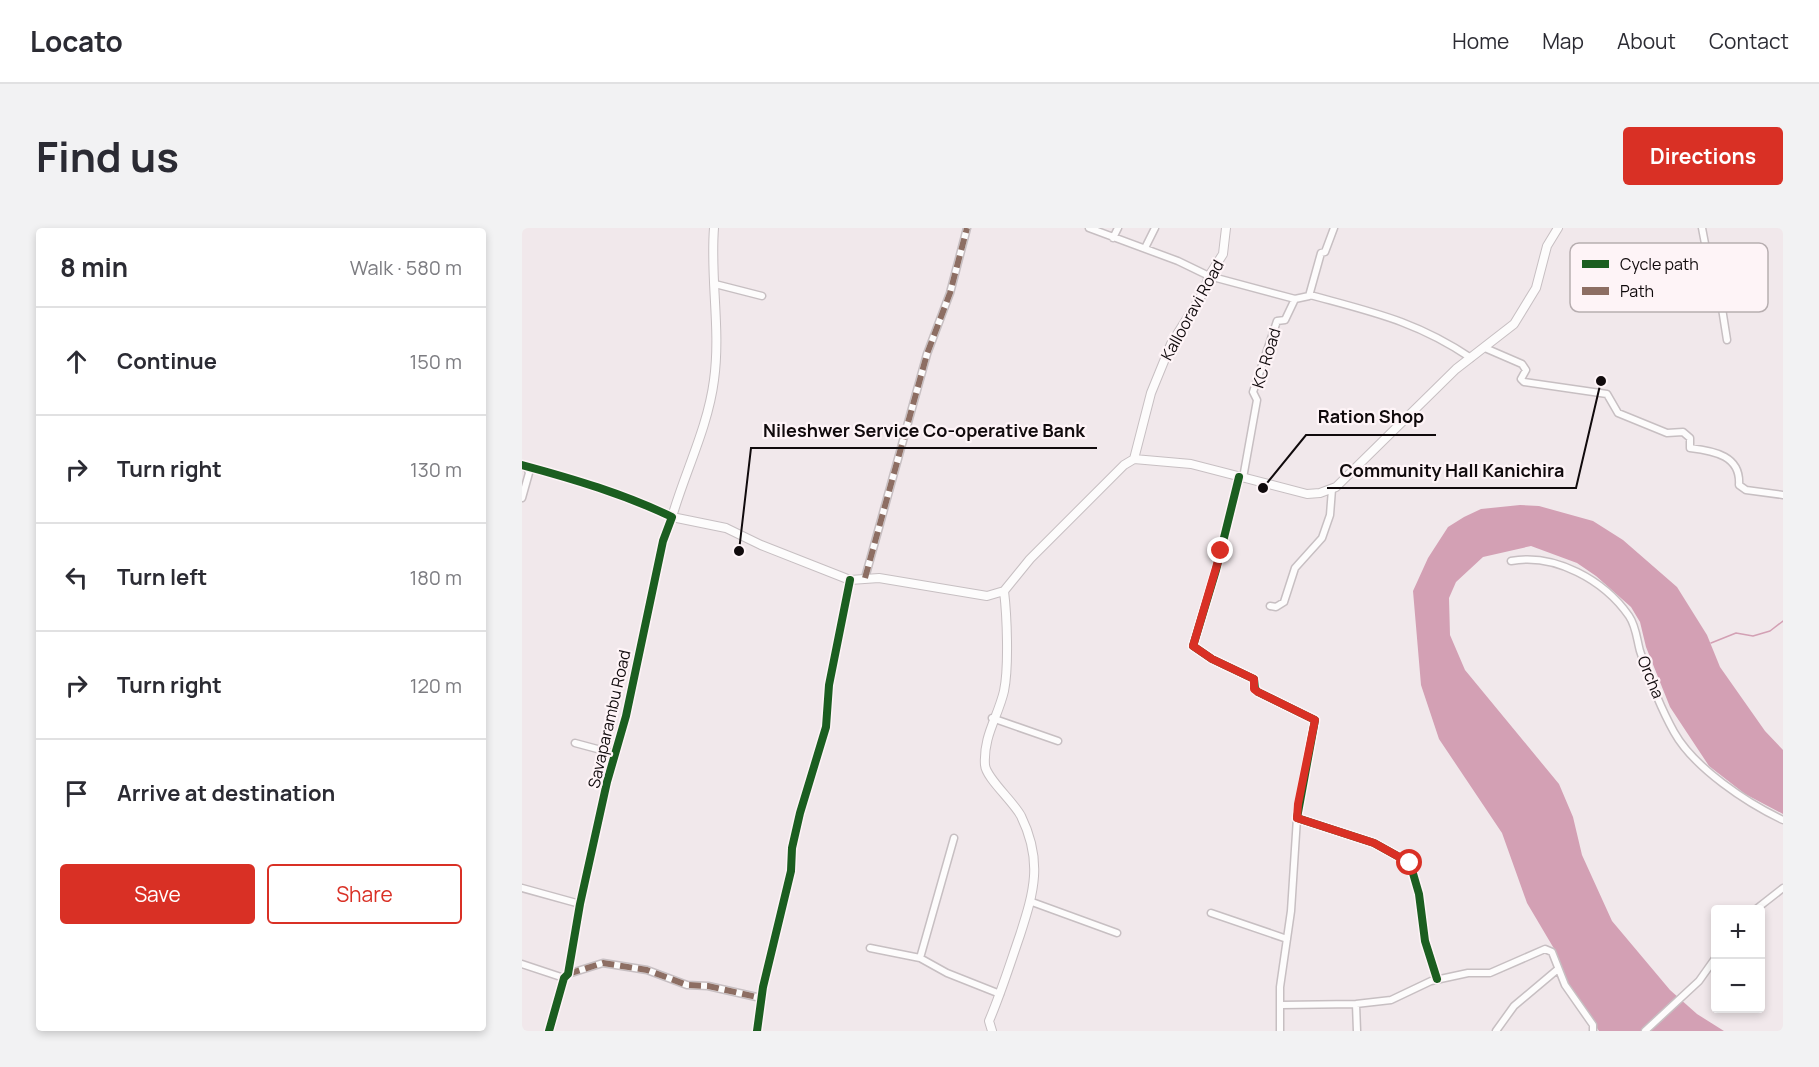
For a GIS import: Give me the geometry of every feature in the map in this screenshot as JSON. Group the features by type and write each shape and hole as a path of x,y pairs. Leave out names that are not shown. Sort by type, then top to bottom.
{"main road":[{"path":"714,228 712,260 718,328 714,382 697,444 672,517 726,528 761,545 850,579 879,578 987,596 1004,591 1057,531 1124,465 1134,459 1191,465 1307,494 1332,489 1347,478 1456,369 1514,324 1536,288 1547,246 1558,228"},
{"name":"Kallooravi Road","path":"1134,459 1150,393 1171,344 1203,293 1209,276 1223,254 1226,228"},
{"path":"992,1031 989,1021 1032,902 1035,872 1029,836 1010,798 988,776 985,768 992,718 1003,694 1006,675 1004,591"}],"street":[{"path":"865,578 927,354 950,293 967,228"},
{"path":"1089,228 1145,248 1209,276 1295,299 1310,295 1382,314 1423,329 1471,358"},
{"path":"1113,238 1118,228"},
{"path":"1145,248 1155,228"},
{"path":"1310,295 1321,253 1325,252 1334,228"},
{"path":"1702,228 1705,243"},
{"path":"715,284 762,296"},
{"name":"KC Road","path":"1241,478 1257,400 1253,392 1277,321 1285,320 1295,299"},
{"path":"1723,312 1727,340"},
{"path":"1485,348 1522,364 1526,370 1521,379 1524,382 1607,394 1618,413 1667,433 1683,432 1690,438 1690,448 1708,450 1733,460 1739,470 1739,485 1746,490 1783,495"},
{"path":"524,466 639,501 672,517"},
{"path":"522,498 529,473 524,466"},
{"path":"1241,478 1193,646 1212,659 1254,679 1254,689 1258,692 1315,720 1298,804 1287,939 1280,987 1280,1031"},
{"path":"1270,606 1276,607 1284,602 1295,568 1322,538 1330,515 1332,489"},
{"name":"Savaparambu Road","path":"549,1031 566,976 580,904 663,541 672,517"},
{"name":"Orcha","path":"1511,561 1531,557 1574,570 1598,585 1612,598 1630,617 1652,680 1682,743 1742,797 1783,820"},
{"path":"757,1031 761,998 791,871 792,848 826,727 825,709 850,579"},
{"path":"992,718 1058,741"},
{"path":"575,743 616,754"},
{"path":"1297,818 1374,843 1410,863 1419,894 1425,941 1437,979"},
{"path":"920,958 954,838"},
{"path":"522,888 580,904"},
{"path":"1760,905 1783,888"},
{"path":"1032,902 1117,933"},
{"path":"1211,913 1287,939"},
{"path":"870,948 920,958 947,973 1000,994"},
{"path":"1281,1005 1356,1004 1391,1000 1415,986 1437,979 1491,972 1545,949 1552,952 1565,985 1593,1025 1593,1031"},
{"path":"1645,1031 1699,981 1715,959"},
{"path":"522,964 566,976 603,963 647,970 687,985 708,986 761,998"},
{"path":"1496,1031 1514,1006 1558,969"},
{"path":"1356,1004 1357,1031"},
{"path":"984,1031 989,1021"}],"shaded area":[{"path":"1520,505 1539,506 1593,521 1623,540 1677,587 1707,635 1720,667 1765,731 1783,750 1783,814 1745,794 1709,766 1670,707 1646,647 1640,622 1631,607 1596,576 1577,563 1531,546 1483,557 1456,582 1449,598 1450,635 1465,670 1559,784 1573,817 1582,855 1612,921 1670,990 1697,1014 1724,1031 1599,1031 1569,987 1556,952 1527,903 1502,833 1439,739 1421,685 1413,591 1428,558 1448,527 1481,509"}],"waterway":[{"path":"1711,643 1736,633 1753,636 1770,631 1783,621"}],"marked path":[{"path":"865,578 927,354 950,293 967,228"},
{"path":"568,974 603,963 647,970 687,985 708,986 761,998"}],"cycle path":[{"path":"522,465 636,501 672,517 663,541 626,716 607,782 580,904 568,974 564,978 549,1031"},
{"path":"1239,477 1216,570 1193,646 1212,659 1254,679 1255,689 1258,692 1315,720 1297,818 1374,843 1410,863 1419,894 1425,941 1437,979"},
{"path":"757,1031 763,987 791,871 792,848 826,727 829,685 850,580"}],"place":[{"name":"Community Hall Kanichira","path":"1601,381"},
{"name":"Ration Shop","path":"1263,488"},
{"name":"Nileshwer Service Co-operative Bank","path":"739,551"}],"route":[{"path":"1221,551 1200,626 1192,642 1193,646 1197,651 1212,659 1250,676 1254,679 1254,689 1258,692 1310,716 1317,723 1303,778 1297,818 1374,843 1410,863"}]}
